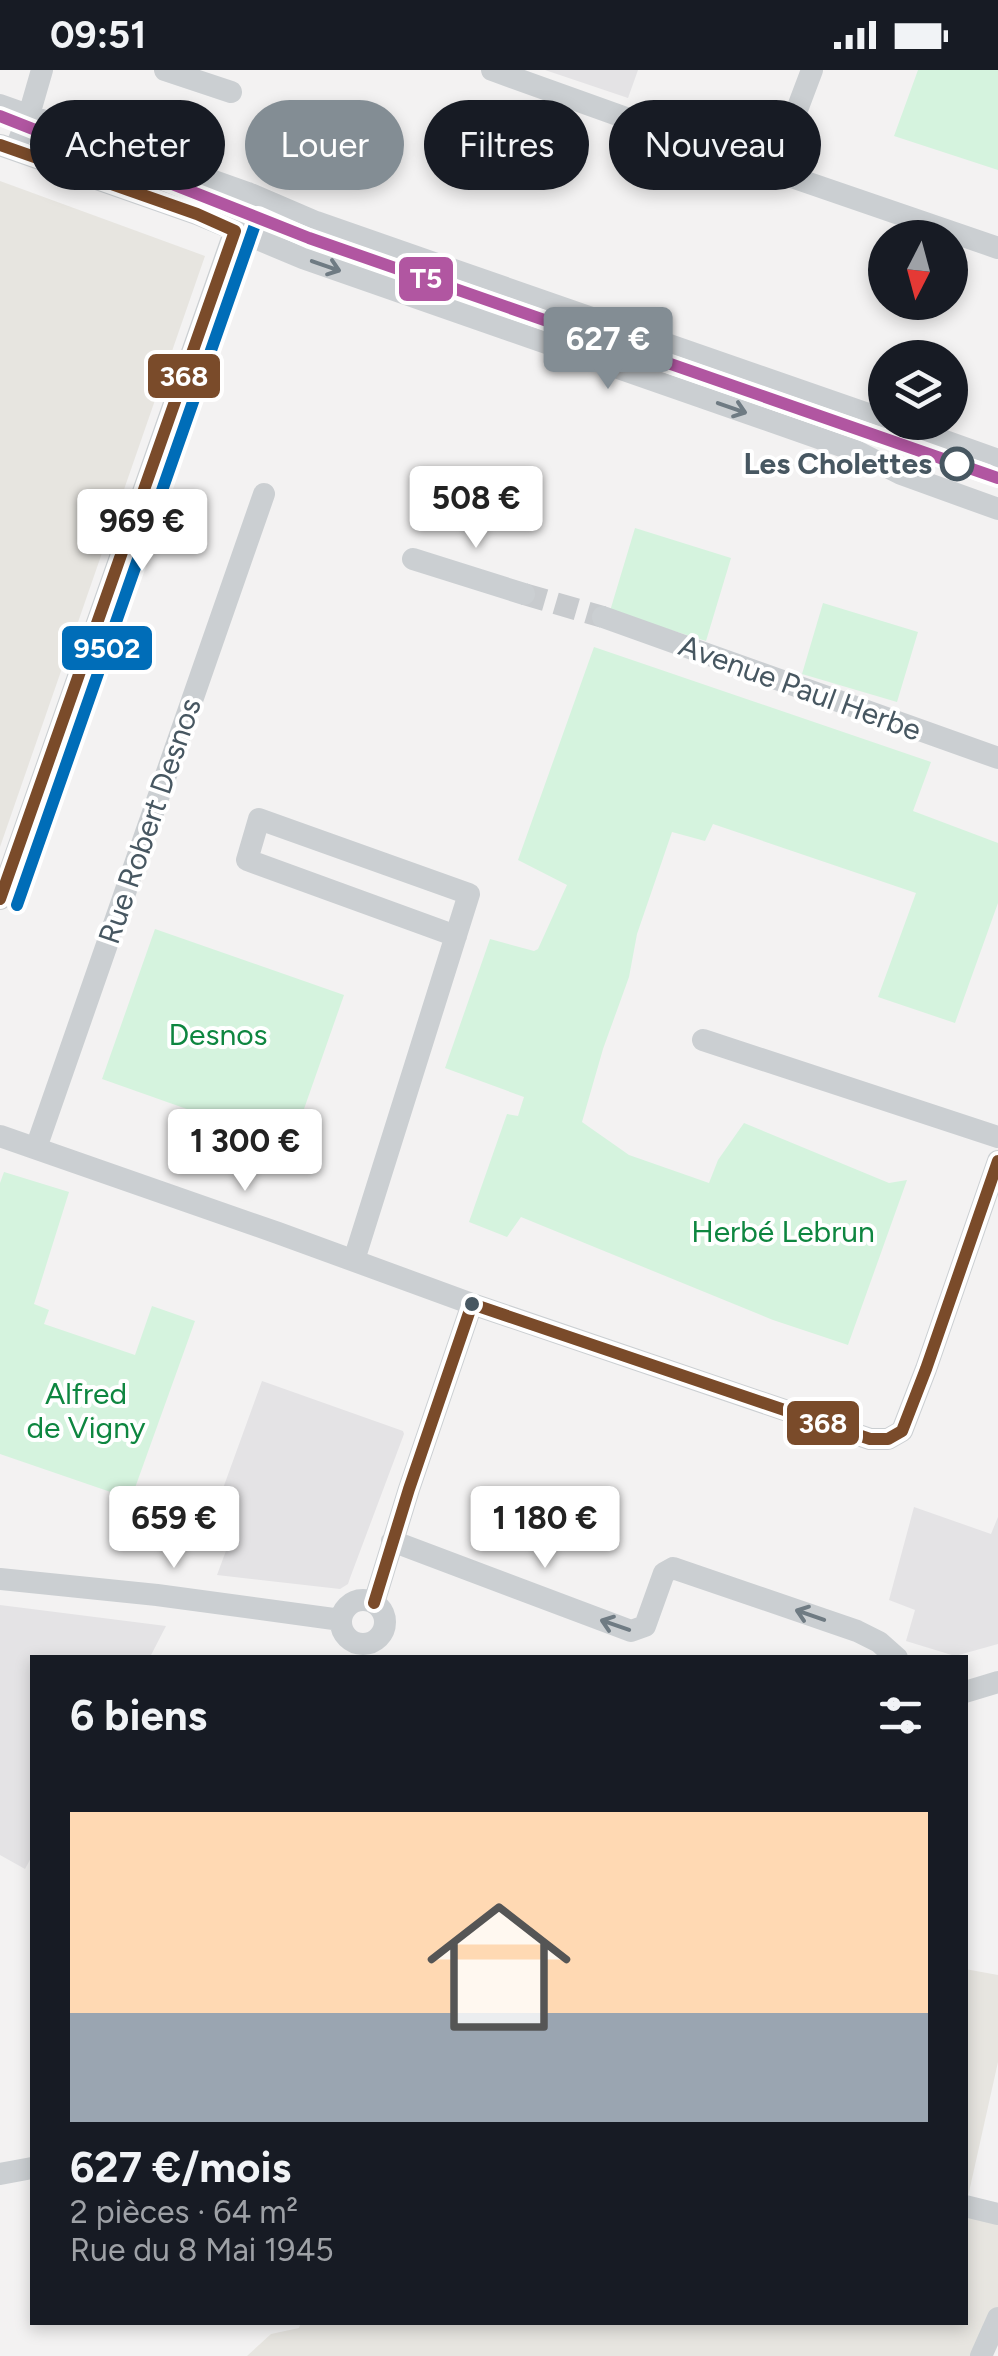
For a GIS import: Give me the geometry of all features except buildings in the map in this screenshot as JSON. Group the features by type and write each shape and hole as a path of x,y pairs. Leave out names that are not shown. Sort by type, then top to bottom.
{"street":[{"path":"42,70 29,115 8,148 196,214 303,258 856,451 901,474 998,509"},
{"path":"165,70 231,92"},
{"path":"492,70 998,248"},
{"path":"801,100 812,70"},
{"path":"0,105 248,193 316,222 868,414"},
{"path":"0,899 248,193"},
{"path":"942,440 998,460"},
{"name":"Rue Robert Desnos","path":"36,1148 264,494"},
{"path":"413,559 524,594"},
{"name":"Avenue Paul Herbe","path":"602,618 998,758"},
{"path":"354,1260 456,936 469,894 259,820 247,860 456,936"},
{"path":"703,1040 998,1136"},
{"path":"0,1136 472,1304 870,1438 888,1439 902,1432 998,1161"},
{"path":"374,1602 472,1304"},
{"path":"392,1541 630,1631 645,1626 664,1573 672,1568 857,1631 879,1642 893,1655"},
{"path":"0,1579 341,1620"},
{"path":"352,1602 374,1602 385,1619 382,1633 351,1650 344,1634 342,1613 352,1602"},
{"path":"968,1691 998,1682"},
{"path":"0,2174 30,2168"},
{"path":"968,2207 998,2214"},
{"path":"981,2356 998,2318"}],"shaded area":[{"path":"545,70 638,70 628,98"},
{"path":"0,181 205,256 0,847"},
{"path":"262,1381 403,1431 348,1584 340,1589 217,1575 227,1548 205,1538"},
{"path":"914,1507 991,1534 998,1517 998,1644 952,1655 906,1641 915,1610 889,1600"},
{"path":"0,1605 166,1626 151,1655 30,1655 30,1860 25,1869 0,1855"},
{"path":"968,1970 998,1975 998,2062 968,2197"},
{"path":"968,2217 998,2225 998,2337 989,2356 247,2356 271,2334 299,2328 968,2325"}],"green space":[{"path":"918,70 998,70 998,170 894,136"},
{"path":"635,528 731,558 706,641 610,611"},
{"path":"823,603 918,632 897,702 802,674"},
{"name":"Herbé Lebrun","path":"594,647 931,762 913,811 998,843 998,903 955,1023 878,997 916,893 713,824 705,841 672,832 637,934 629,977 582,1122 629,1155 709,1183 718,1160 744,1123 889,1183 907,1180 848,1345 773,1320 521,1217 507,1237 469,1222 507,1114 518,1116 524,1097 445,1068 490,939 538,949 567,885 518,860"},
{"name":"Desnos","path":"155,929 344,995 291,1146 102,1079"},
{"name":"Alfred de Vigny","path":"4,1172 69,1192 34,1304 49,1310 44,1324 135,1355 152,1306 195,1321 131,1499 0,1454 0,1183"}],"tunnel":[{"path":"524,594 603,617"}],"tram line":[{"path":"878,440 891,449"}],"transit line":[{"name":"T5","path":"0,116 309,238 998,478"},
{"name":"368","path":"0,145 235,231 0,899"},
{"name":"9502","path":"17,905 258,216 310,239 868,433"},
{"name":"9502","path":"892,440 987,474"},
{"name":"368","path":"472,1304 870,1439 888,1439 902,1431 998,1161"},
{"name":"368","path":"374,1603 472,1304"}],"place":[{"name":"Les Cholettes","path":"957,464"}]}
